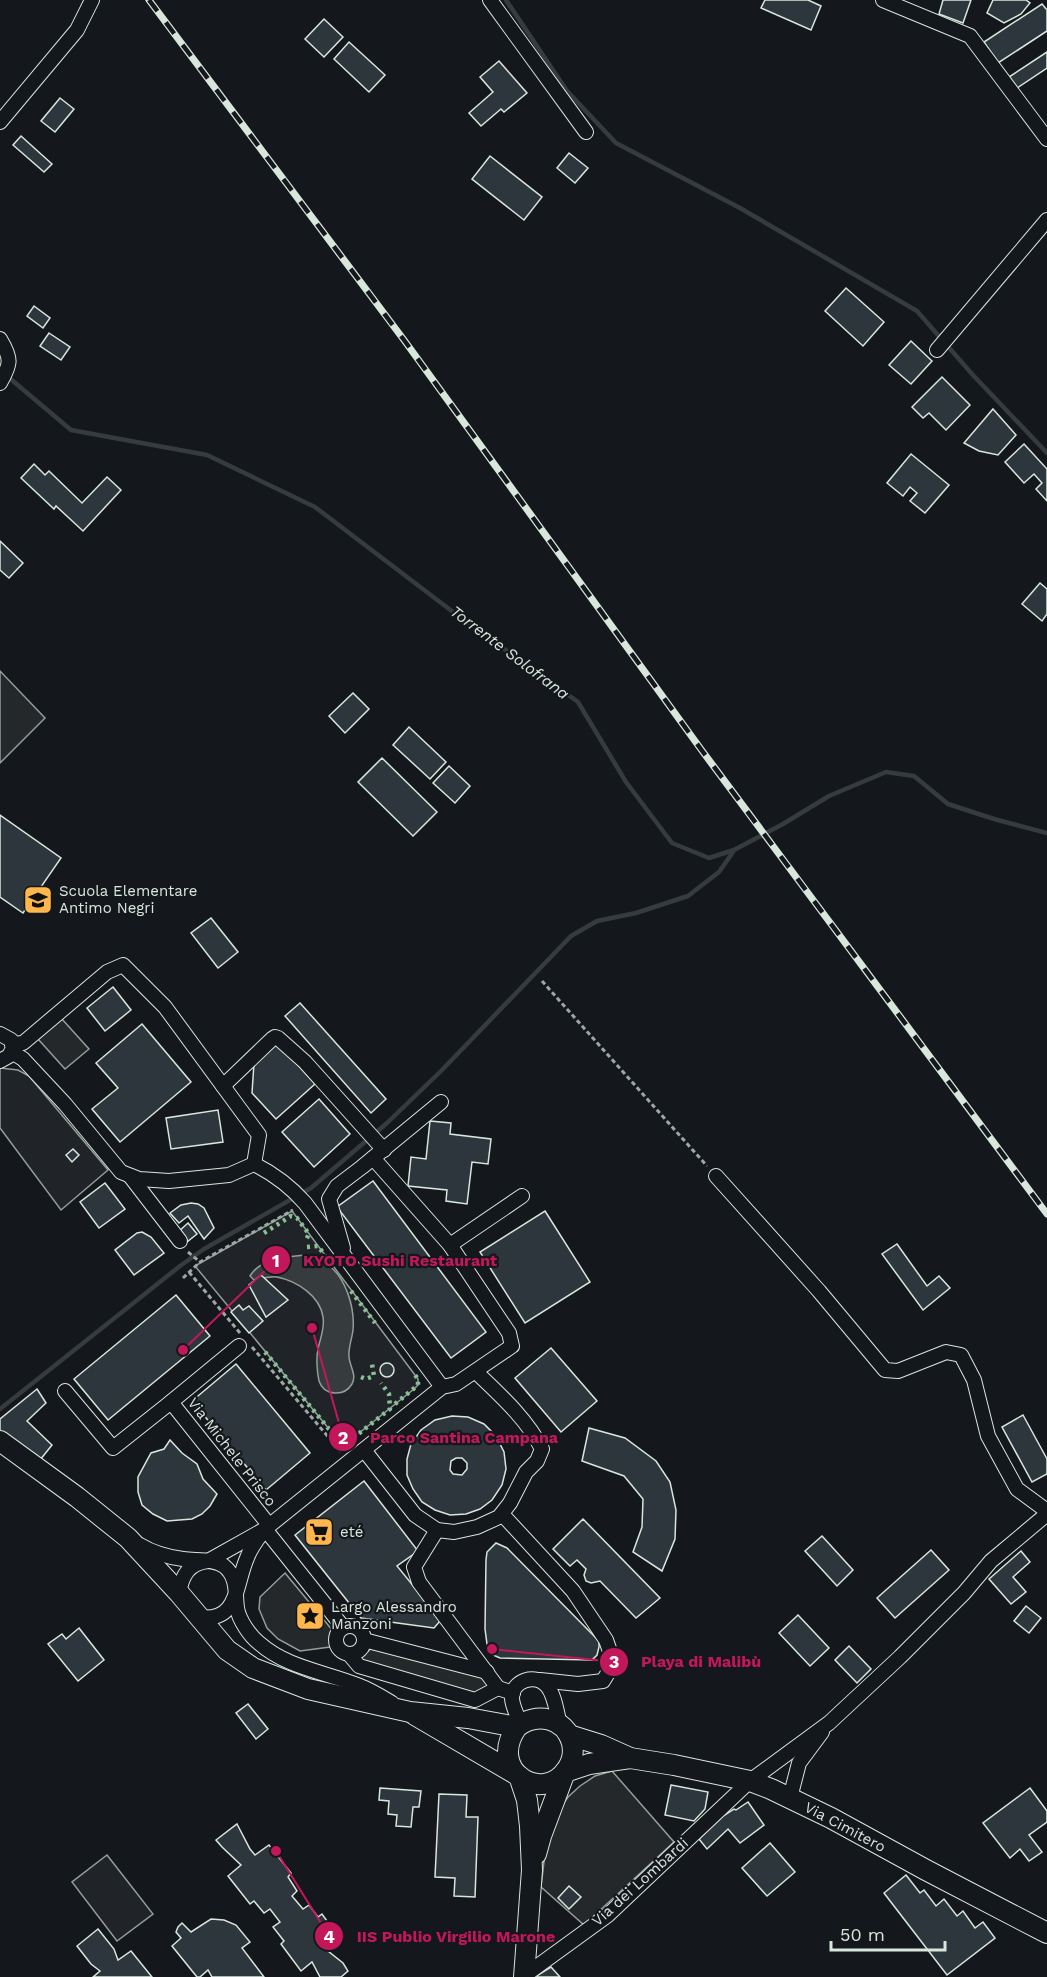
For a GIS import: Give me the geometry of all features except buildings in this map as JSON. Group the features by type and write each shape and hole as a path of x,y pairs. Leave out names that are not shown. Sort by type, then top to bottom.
{"main road":[{"path":"0,1441 77,1497 128,1538 227,1650 253,1668 308,1689 410,1712 518,1726"},
{"path":"410,1712 527,1782 537,1784 557,1779 571,1764 573,1755 565,1730 551,1720 540,1718 530,1719 518,1726 510,1736 507,1758 519,1776"},
{"name":"Via Cimitero","path":"565,1730 630,1758 750,1780 831,1818 1047,1933"},
{"name":"Via Cimitero","path":"565,1772 589,1764 630,1758"},
{"name":"Via dei Lombardi","path":"532,1870 541,1836 565,1772"},
{"name":"Via dei Lombardi","path":"519,1776 527,1800 532,1870 524,1977"}],"street":[{"path":"0,122 77,30 92,0"},
{"path":"490,0 586,132"},
{"path":"883,0 970,36 1047,139"},
{"path":"937,350 1047,220"},
{"path":"0,339 10,358 9,367 0,384"},
{"path":"0,1061 6,1059 12,1048 23,1043 107,972 123,965 165,1007 259,1135 254,1164"},
{"path":"0,1034 7,1036 12,1048 65,1104 121,1172 140,1179 170,1181 230,1175 254,1164 274,1173 305,1203 442,1387"},
{"path":"179,1593 181,1580 189,1568 208,1561 267,1527 442,1387 456,1384 512,1346 509,1332 450,1245 378,1151 365,1130 305,1062 275,1037 223,1086"},
{"path":"346,1259 329,1199 337,1186 441,1102"},
{"path":"130,1176 185,1246"},
{"path":"716,1176 819,1291 885,1370 898,1371 946,1352 961,1355 975,1380 988,1436 1005,1468 1017,1488 1047,1513 991,1561 964,1593 829,1723 799,1763 790,1798"},
{"path":"450,1245 522,1196"},
{"path":"171,1402 244,1342"},
{"path":"364,1450 415,1515 437,1530 454,1532 477,1527 499,1518 510,1503 526,1472 537,1461 542,1449 522,1419 476,1372"},
{"name":"Via Michele Prisco","path":"65,1391 113,1448 171,1402 343,1627"},
{"path":"502,1514 573,1591 606,1640 614,1663 603,1681 578,1684 533,1679 520,1682 512,1699 518,1726"},
{"path":"198,1617 217,1617 229,1609 234,1600 246,1558 267,1527"},
{"path":"437,1530 414,1567 419,1582 498,1688 513,1694"},
{"path":"128,1538 148,1550 169,1557 208,1561 224,1566 231,1573 235,1582 237,1611 258,1642 281,1659 361,1686 410,1712"},
{"path":"349,1654 361,1648 364,1640 361,1630 353,1626 343,1627 337,1634 336,1643 359,1666 474,1701 498,1688"},
{"path":"364,1640 487,1672"},
{"path":"540,1680 549,1688 565,1730"},
{"name":"Via dei Lombardi","path":"524,1977 608,1915 750,1780 829,1723"}],"path":[{"path":"542,981 716,1176"},
{"path":"183,1278 200,1262 305,1203"},
{"path":"185,1246 200,1262"},
{"path":"189,1272 244,1342 349,1462"}],"shaded area":[{"path":"0,671 45,718 0,763"},
{"path":"61,1018 89,1049 65,1069 38,1039"},
{"path":"0,1068 18,1070 29,1076 108,1170 61,1210 0,1128"},
{"path":"292,1211 418,1379 418,1385 414,1389 343,1446 195,1266"},
{"path":"305,1255 325,1263 334,1270 344,1285 351,1303 353,1330 349,1354 354,1377 352,1384 339,1393 325,1390 319,1381 317,1357 323,1321 317,1302 300,1286 285,1279 268,1277 254,1280 250,1276 267,1262"},
{"path":"285,1573 333,1631 330,1647 300,1651 278,1639 267,1628 259,1609 260,1597"},
{"path":"373,1647 484,1677 490,1686 474,1696 363,1664 360,1658"},
{"path":"612,1771 674,1842 584,1925 541,1887 546,1845 559,1810 568,1797 595,1776"},
{"path":"107,1855 153,1914 117,1941 72,1882"}],"waterway":[{"path":"506,0 567,91 616,143 740,208 917,311 972,374 1047,453"},
{"name":"Torrente Solofrana","path":"7,376 71,430 207,455 315,507 457,615 578,702 626,782 672,843 709,858 734,850 829,796 886,772 914,776 948,804 1047,833"},
{"path":"0,1409 180,1266 204,1249 311,1188 387,1123 441,1071 571,936 597,921 636,913 688,896 719,872 733,852"}],"railway":[{"path":"149,0 404,340 703,752 1047,1214"}],"hedge":[{"path":"264,1233 291,1216 297,1218 309,1234 305,1242"},
{"path":"307,1247 318,1246 330,1262"},
{"path":"351,1291 375,1323"},
{"path":"265,1352 343,1446 390,1409 389,1394 381,1383"},
{"path":"361,1377 366,1379 374,1376 372,1364"},
{"path":"395,1404 418,1385 415,1375"}],"place":[{"name":"Scuola Elementare Antimo Negri","path":"38,900"},
{"name":"Parco Santina Campana","path":"312,1328"},
{"name":"KYOTO Sushi Restaurant","path":"183,1350"},
{"name":"eté","path":"319,1532"},
{"name":"Largo Alessandro Manzoni","path":"310,1616"},
{"name":"Playa di Malibù","path":"492,1649"},
{"name":"IIS Publio Virgilio Marone","path":"276,1851"}]}
